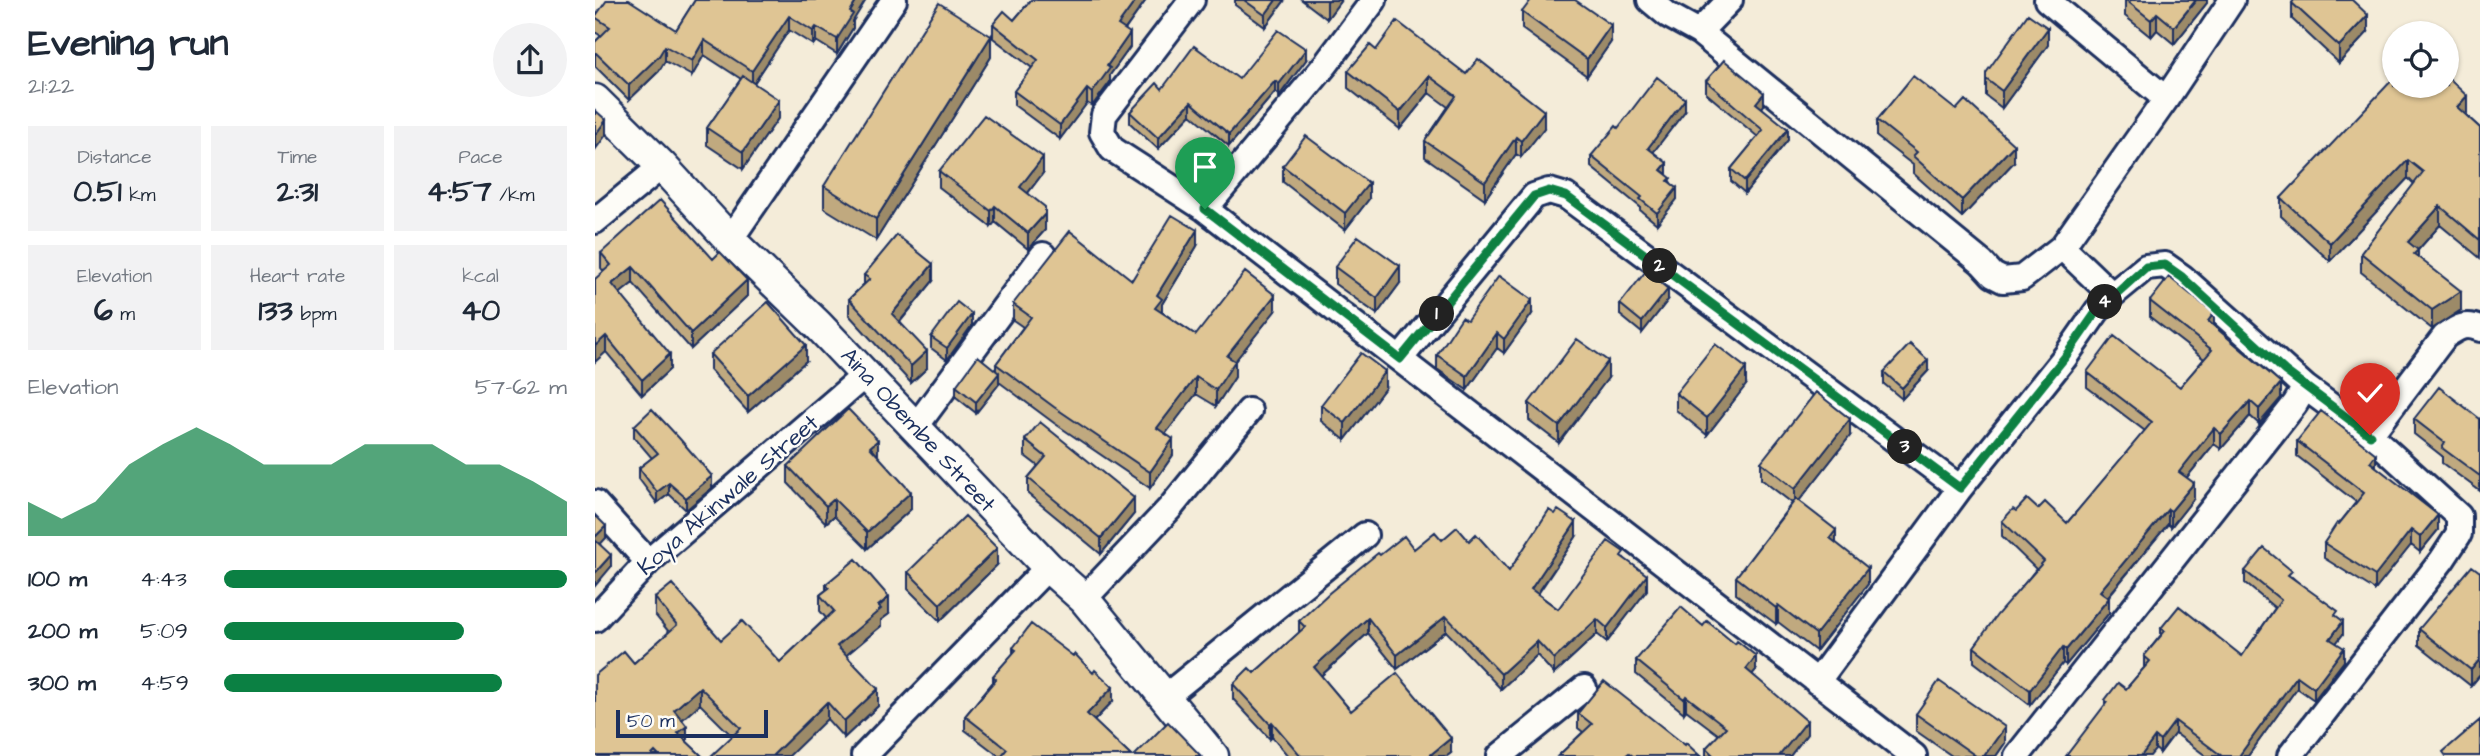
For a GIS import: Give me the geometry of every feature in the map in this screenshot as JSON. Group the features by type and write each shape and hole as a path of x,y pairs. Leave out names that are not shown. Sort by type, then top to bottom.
{"street":[{"path":"730,240 894,0"},
{"path":"1192,0 1104,115 1102,132 1112,149 1205,209 1913,756"},
{"path":"1205,209 1326,64 1374,0"},
{"path":"1650,0 1668,15 1699,32 2003,281 2022,278 2062,247 2232,0"},
{"path":"1699,32 1730,0"},
{"path":"2047,0 2166,99"},
{"name":"Aina Obembe Street","path":"603,108 662,166 730,240 818,325 1048,567 1084,599 1213,756"},
{"path":"595,221 662,166"},
{"path":"1400,359 1534,196 1549,191 1566,196 1960,488"},
{"path":"2062,247 2112,295"},
{"path":"914,429 1043,255"},
{"path":"1817,682 1960,488 2065,357 2097,311 2146,267 2165,265 2182,277 2305,387 2370,435 2459,516 2459,534 2442,560 2290,756"},
{"path":"2370,435 2445,336 2460,326 2468,325 2480,329"},
{"name":"Koya Akinwale Street","path":"595,619 649,562 865,375"},
{"path":"2017,756 2295,404 2305,387"},
{"path":"1084,599 1170,508 1249,411"},
{"path":"595,503 649,562"},
{"path":"1164,697 1365,535"},
{"path":"865,756 1048,567"},
{"path":"1500,756 1584,688"}],"building":[{"path":"607,0 629,0 676,30 695,0 857,0 850,12 853,14 837,39 816,27 813,31 789,16 752,71 704,40 692,61 665,46 659,56 629,85 595,52 595,42 610,27 595,17"},
{"path":"1031,0 1136,0 1118,25 1130,33 1107,66 1110,68 1092,93 1087,89 1060,125 1014,91 1038,60 993,24 1004,11 1014,20"},
{"path":"1244,0 1276,0 1265,15"},
{"path":"1531,0 1575,0 1611,25 1587,59 1522,12"},
{"path":"2126,0 2196,0 2174,27 2157,13 2151,20"},
{"path":"2294,0 2352,0 2368,15 2339,46 2292,3"},
{"path":"939,3 991,36 876,219 824,186"},
{"path":"2028,14 2048,28 2002,91 1986,79 1986,73"},
{"path":"1397,21 1466,74 1478,59 1544,111 1521,141 1516,137 1485,182 1425,141 1456,96 1429,76 1400,112 1348,71 1370,45 1376,50"},
{"path":"1278,30 1306,49 1279,84 1275,81 1229,134 1191,102 1158,138 1130,112 1157,83 1162,89 1194,46 1239,79"},
{"path":"1724,60 1764,93 1756,103 1788,129 1745,181 1731,169 1763,130 1706,81"},
{"path":"743,76 779,100 743,152 707,128"},
{"path":"1913,76 1956,110 1965,100 2014,145 1962,200 1913,156 1917,152 1877,120"},
{"path":"1657,77 1685,99 1648,148 1667,163 1661,170 1671,178 1668,181 1677,188 1657,213 1640,199 1642,197 1591,156 1616,126 1618,128"},
{"path":"2459,88 2467,96 2457,107 2480,128 2480,240 2440,206 2408,242 2418,250 2414,254 2461,291 2432,310 2361,253 2423,172 2408,160 2330,243 2281,198 2382,91 2382,98 2459,98"},
{"path":"595,110 606,120 595,135"},
{"path":"984,115 1043,157 1020,187 1045,207 1045,214 1028,233 995,206 991,211 939,171"},
{"path":"1306,136 1369,183 1345,213 1283,166"},
{"path":"660,200 713,259 720,252 747,280 691,333 633,267 612,284 670,354 642,380 606,336 595,346 595,279 611,265 601,253"},
{"path":"1172,215 1197,230 1157,295 1162,299 1155,308 1196,335 1245,272 1275,295 1227,356 1235,361 1216,390 1196,377 1157,428 1173,439 1150,472 996,364 1031,317 1013,304 1070,231 1132,280"},
{"path":"897,235 933,264 892,314 927,351 911,366 849,299 870,279 864,275"},
{"path":"1358,236 1400,266 1377,298 1335,267"},
{"path":"1646,271 1668,289 1642,322 1620,304"},
{"path":"1499,276 1532,300 1504,339 1497,333 1467,376 1437,355 1462,317 1467,320"},
{"path":"2169,277 2214,313 2208,321 2281,383 2259,409 2250,401 2221,434 2214,428 2179,472 2194,483 2171,511 2168,509 2100,591 2109,598 2066,650 2063,647 2030,690 1974,647 1997,615 2044,561 2002,521 2027,499 2038,509 2045,502 2067,523 2152,422 2087,372 2114,336 2180,387 2212,350 2150,301"},
{"path":"768,302 806,345 748,396 710,354"},
{"path":"957,302 972,314 947,348 931,337"},
{"path":"1577,339 1608,361 1559,426 1529,403"},
{"path":"1715,344 1746,368 1707,418 1676,393"},
{"path":"1910,344 1928,360 1902,388 1884,372"},
{"path":"1361,353 1385,371 1345,423 1321,405"},
{"path":"978,356 999,373 976,402 956,386"},
{"path":"2439,387 2480,419 2480,476 2442,448 2445,443 2414,419"},
{"path":"1816,392 1850,419 1795,489 1761,462"},
{"path":"652,409 712,476 686,498 669,483 657,492 639,468 658,453 634,426"},
{"path":"848,409 878,440 870,447 911,492 867,532 834,499 826,506 788,466"},
{"path":"2321,411 2376,454 2370,462 2438,515 2420,537 2411,530 2375,576 2324,543 2337,523 2339,524 2364,493 2297,441"},
{"path":"1040,422 1134,498 1101,538 1028,478 1046,457 1025,440"},
{"path":"1796,499 1836,530 1830,538 1868,568 1816,634 1736,577"},
{"path":"1549,510 1555,514 1558,510 1576,522 1531,589 1558,609 1608,541 1624,552 1621,556 1647,575 1607,628 1597,619 1554,659 1537,641 1501,674 1446,616 1397,655 1368,618 1314,667 1351,711 1397,673 1451,738 1429,756 1301,756 1272,722 1270,724 1233,684 1249,668 1254,673 1305,627 1299,621 1329,593 1378,553 1380,555 1404,536 1414,549 1435,532 1442,540 1457,527 1469,541 1476,534 1509,571"},
{"path":"595,515 606,526 595,537"},
{"path":"965,516 997,548 940,604 908,572"},
{"path":"595,540 611,555 595,573"},
{"path":"2264,548 2292,571 2288,575 2338,611 2335,615 2343,621 2330,639 2344,648 2314,688 2297,676 2239,756 2222,756 2175,721 2160,741 2155,737 2141,756 2066,756 2118,683 2126,689 2150,661 2144,656 2165,631 2161,628 2179,606 2242,656 2281,600 2245,571"},
{"path":"856,559 889,597 878,606 881,609 837,646 878,689 844,721 827,702 772,756 711,756 741,728 700,687 674,710 687,726 678,733 702,756 659,756 655,752 651,756 595,756 595,675 624,651 634,663 677,625 655,598 672,584 721,640 742,621 780,662 834,611 820,595 829,588 826,584"},
{"path":"2472,566 2480,572 2480,659 2471,670 2419,629"},
{"path":"1681,607 1703,626 1707,621 1735,644 1737,641 1756,656 1746,669 1807,721 1779,756 1714,756 1706,748 1726,727 1686,696 1684,699 1636,660"},
{"path":"1031,624 1073,656 1075,654 1093,673 1095,670 1113,687 1087,714 1131,756 1004,756 1002,755 1007,749 965,716 996,679 993,676 1016,650 1013,648"},
{"path":"1604,681 1700,756 1633,756 1629,753 1625,756 1558,756 1592,724 1578,713"},
{"path":"1939,681 2005,727 1984,756 1976,756 1916,714"},
{"path":"2480,720 2480,756 2446,756 2443,752"},
{"path":"1168,722 1201,756 1134,756"}],"route":[{"path":"1205,209 1400,359 1534,196 1549,191 1566,196 1960,488 2086,330 2097,311 2146,267 2165,265 2182,277 2285,371 2370,435"}]}
